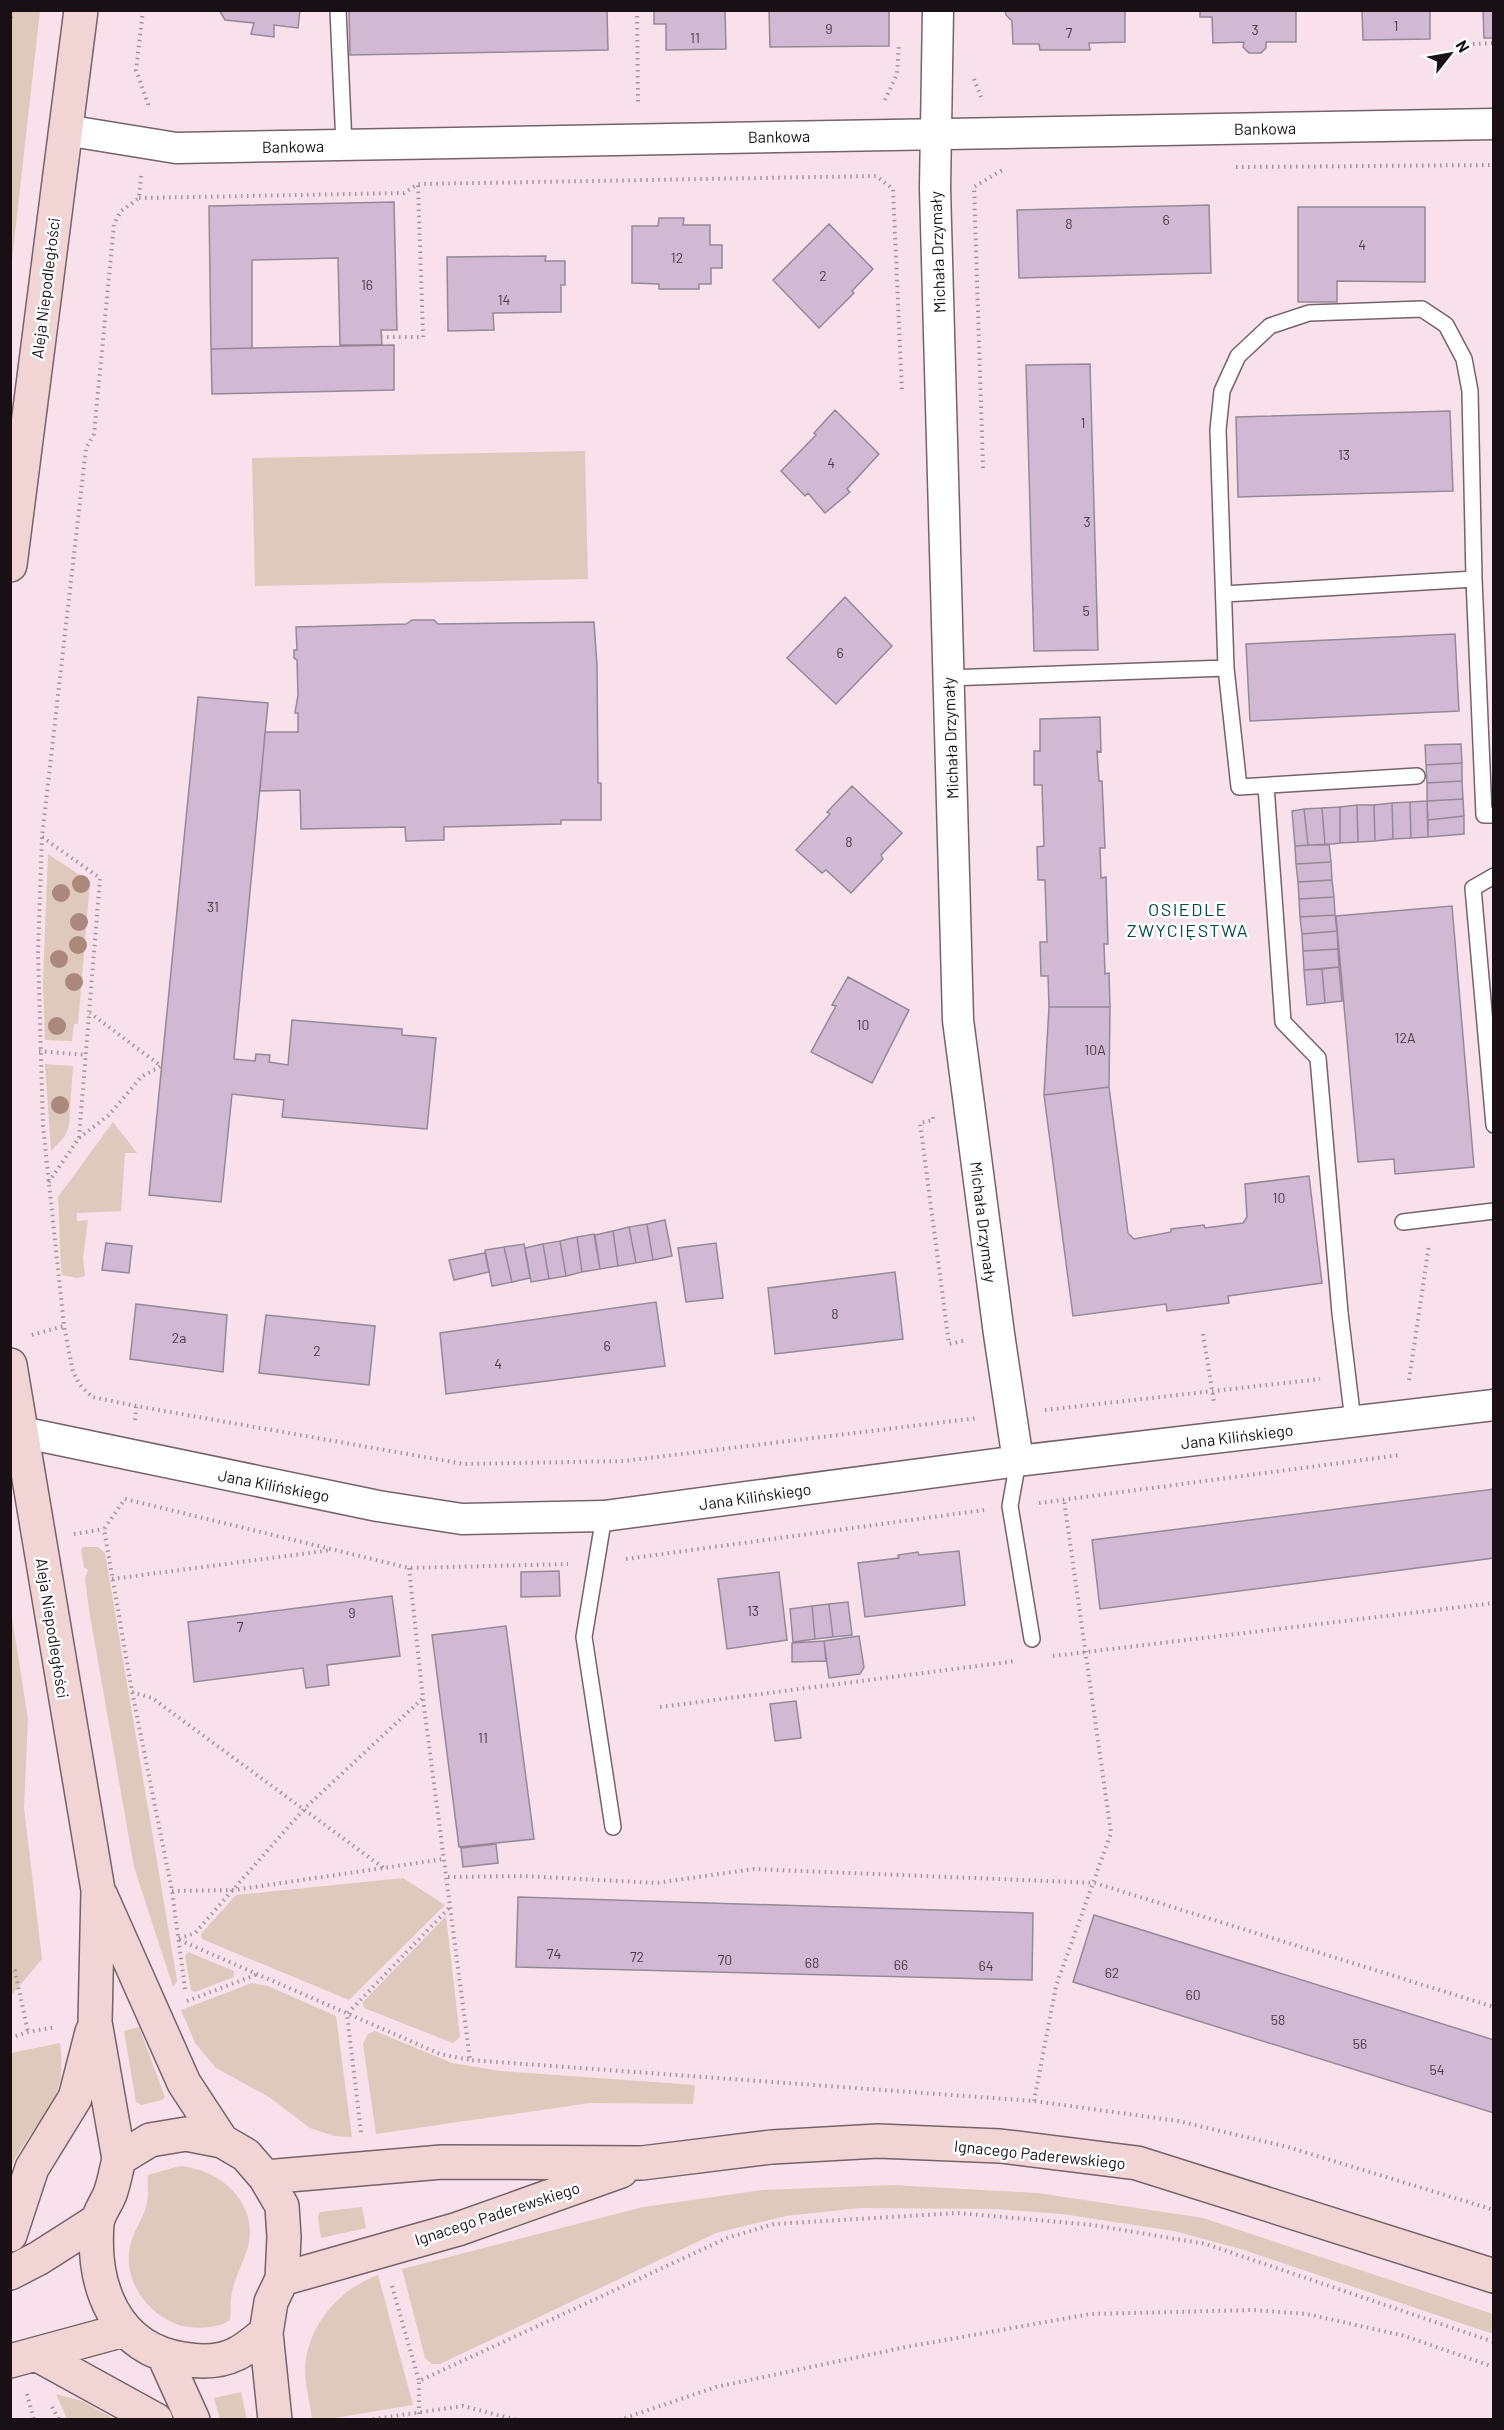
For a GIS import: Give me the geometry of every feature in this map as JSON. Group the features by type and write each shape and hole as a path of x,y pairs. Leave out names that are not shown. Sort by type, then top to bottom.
{"main road":[{"name":"Aleja Niepodległości","path":"10,565 81,10"},
{"name":"Aleja Niepodległości","path":"16,1351 16,1431 98,1890 94,2022 119,2159"},
{"name":"Aleja Niepodległości","path":"98,1890 184,2083 222,2141"},
{"path":"10,2235 32,2168 75,2098 94,2022"},
{"path":"266,2333 236,2354 203,2362 164,2356 139,2344 124,2330 105,2296 97,2258 97,2221 110,2194 119,2159 150,2139 186,2134 222,2141 246,2155 266,2177 282,2206 282,2279 271,2302 266,2333 275,2420"},
{"name":"Ignacego Paderewskiego","path":"266,2177 442,2162 642,2163 772,2146 878,2141 1068,2153 1137,2163 1494,2276"},
{"name":"Ignacego Paderewskiego","path":"282,2279 458,2229 642,2163"},
{"path":"10,2272 39,2258 97,2221"},
{"path":"24,2358 124,2330"},
{"path":"164,2356 193,2420"},
{"path":"24,2358 156,2420"}],"street":[{"name":"Michała Drzymały","path":"938,10 934,133 958,1020 1018,1461"},
{"name":"Bankowa","path":"65,130 176,148 1494,124"},
{"name":"Jana Kilińskiego","path":"16,1431 378,1506 462,1519 604,1516 1018,1461 1494,1406"}],"lane":[{"path":"338,10 344,145"},
{"path":"1416,776 1239,787 1227,668 1218,430 1222,392 1238,356 1270,326 1309,313 1422,309 1446,325 1464,359 1470,392 1474,579 1484,815 1494,815"},
{"path":"1224,594 1474,579"},
{"path":"948,678 1227,668"},
{"path":"1266,786 1282,1022 1318,1058 1353,1422"},
{"path":"1494,876 1473,888 1494,1125"},
{"path":"1403,1222 1494,1211"},
{"path":"1018,1461 1011,1506 1032,1639"},
{"path":"604,1516 584,1637 613,1827"}],"path":[{"path":"10,24 12,10"},
{"path":"139,198 148,104 135,70 143,10"},
{"path":"637,10 638,116"},
{"path":"1473,44 1494,44"},
{"path":"973,74 980,96 989,103"},
{"path":"1231,167 1494,165"},
{"path":"983,468 974,187 1004,169 1016,169"},
{"path":"903,404 893,189 876,176 418,184 404,193 139,198 121,211 114,224 94,434 86,448 42,837 39,1051 47,1183 64,1326 73,1372 80,1385 92,1397 464,1464 624,1461 1348,1376"},
{"path":"381,337 423,336 418,184"},
{"path":"42,837 100,878 80,1138"},
{"path":"47,1183 80,1138 110,1115 141,1077 161,1066 89,1012"},
{"path":"39,1051 86,1055"},
{"path":"1408,1390 1433,1218"},
{"path":"16,1351 64,1326"},
{"path":"187,2001 172,1891 132,1691 104,1529 125,1498 409,1568 596,1563 1412,1453"},
{"path":"1034,2101 1056,1986 1111,1833 1064,1500"},
{"path":"112,1579 335,1550"},
{"path":"409,1568 423,1699 448,1877 470,2060"},
{"path":"1052,1656 1494,1603"},
{"path":"660,1707 1028,1659"},
{"path":"132,1691 152,1698 386,1869"},
{"path":"177,1939 195,1934 304,1809 423,1699"},
{"path":"172,1891 234,1890 444,1859"},
{"path":"448,1877 524,1876 656,1883 754,1869 1095,1882 1494,2007"},
{"path":"347,2014 450,1907"},
{"path":"177,1939 440,2054 470,2060 1034,2101 1189,2123 1288,2147 1494,2210"},
{"path":"10,1966 15,1971 28,2032 10,2038"},
{"path":"419,2420 419,2381 727,2238 774,2224 958,2213 1093,2224 1206,2244 1494,2342"},
{"path":"619,2420 716,2387 906,2347 1090,2314 1253,2310 1307,2314 1405,2336 1494,2367"},
{"path":"367,2420 463,2406 517,2420"}],"shaded area":[{"path":"10,11 40,11 11,269"},
{"path":"585,451 588,579 255,586 252,458"},
{"path":"48,854 90,882 78,1024 74,1024 72,1041 45,1040 43,981"},
{"path":"45,1064 73,1066 69,1126 65,1136 51,1151"},
{"path":"113,1122 137,1153 125,1153 121,1211 77,1213 77,1221 88,1220 83,1258 85,1276 77,1278 62,1275 58,1197"},
{"path":"98,1547 105,1553 176,1974 177,1981 173,1987 134,1867 89,1610 85,1578 88,1570 84,1567 81,1549"},
{"path":"11,1611 28,1719 24,1808 42,1959 11,1996"},
{"path":"403,1878 445,1905 349,2000 202,1939 201,1934 236,1895"},
{"path":"446,1916 460,2037 453,2043 364,2008 363,2002"},
{"path":"188,1952 234,1971 234,1977 195,1992 191,1990 185,1956"},
{"path":"252,1983 268,1986 336,2016 352,2137 334,2136 310,2128 269,2097 216,2068 195,2043 181,2010"},
{"path":"139,2027 165,2097 162,2100 141,2105 136,2102 124,2031"},
{"path":"375,2031 452,2063 501,2071 695,2085 693,2104 590,2103 376,2134 363,2044 368,2034"},
{"path":"60,2043 62,2065 55,2097 11,2167 11,2053"},
{"path":"180,2166 206,2172 228,2186 238,2196 249,2220 249,2242 232,2292 230,2320 211,2327 189,2327 165,2319 146,2303 130,2271 130,2246 147,2203 148,2175"},
{"path":"893,2185 1038,2193 1203,2218 1493,2314 1493,2334 1241,2249 1174,2231 1062,2214 995,2209 860,2208 786,2216 716,2233 440,2364 432,2364 425,2358 402,2269 643,2207 762,2190"},
{"path":"362,2207 366,2228 321,2238 318,2217 320,2212"},
{"path":"378,2275 413,2405 329,2419 312,2419 305,2369 312,2338 319,2324 338,2300 364,2281"},
{"path":"241,2392 247,2419 220,2419 214,2398"},
{"path":"56,2394 82,2401 114,2419 67,2419"}],"building":[{"path":"219,10 300,10 298,28 274,25 274,37 251,34 254,23 225,20"},
{"path":"349,10 607,10 608,50 350,55"},
{"path":"654,10 725,10 726,49 666,50 666,24 654,24"},
{"path":"769,10 889,10 889,46 770,47"},
{"path":"1005,10 1125,10 1125,42 1089,43 1090,50 1040,50 1039,44 1013,44 1012,21 1006,15"},
{"path":"1200,10 1296,10 1296,42 1266,42 1266,48 1261,53 1249,53 1243,47 1244,42 1213,43 1212,17 1200,17"},
{"path":"1362,10 1430,10 1430,39 1363,40"},
{"path":"1483,10 1494,10 1494,38 1484,38"},
{"path":"394,202 397,330 381,330 382,345 340,345 338,258 252,260 252,348 211,349 209,206"},
{"path":"1209,205 1211,273 1019,278 1017,210"},
{"path":"1298,207 1425,207 1425,282 1337,281 1337,302 1298,302"},
{"path":"659,218 684,218 683,225 710,225 710,245 722,245 722,268 711,268 711,284 699,284 699,289 659,289 659,284 632,283 632,226 658,226"},
{"path":"829,224 873,269 852,291 854,293 819,328 773,280"},
{"path":"546,256 545,261 565,261 565,285 561,285 561,312 493,313 494,330 448,331 447,257"},
{"path":"394,345 394,390 212,394 211,349"},
{"path":"1090,364 1098,650 1034,651 1026,365"},
{"path":"835,410 879,454 847,489 850,492 825,513 808,493 805,496 781,471 816,435 814,433"},
{"path":"1450,411 1453,491 1238,497 1236,417"},
{"path":"845,597 892,646 836,704 787,658"},
{"path":"412,620 434,620 438,624 594,622 601,820 561,820 561,824 444,827 444,840 406,841 405,827 301,829 300,790 260,791 265,732 298,732 298,713 295,713 298,695 297,660 294,658 294,650 297,650 296,627 406,624"},
{"path":"1455,634 1459,711 1250,721 1246,644"},
{"path":"198,697 268,703 234,1059 255,1061 256,1054 270,1055 269,1062 288,1065 292,1020 402,1029 402,1035 436,1038 427,1129 282,1117 284,1100 232,1094 221,1202 149,1195"},
{"path":"1100,717 1101,752 1097,751 1099,781 1102,781 1105,848 1100,848 1101,878 1106,877 1108,944 1104,944 1105,974 1109,973 1110,1007 1049,1007 1048,976 1041,976 1040,942 1047,942 1045,880 1038,880 1037,847 1044,846 1042,785 1034,785 1034,751 1040,751 1040,719"},
{"path":"1461,744 1462,763 1426,765 1425,745"},
{"path":"1462,763 1462,781 1427,783 1426,765"},
{"path":"1462,781 1463,799 1427,801 1427,783"},
{"path":"852,786 902,833 881,855 883,859 851,893 826,870 822,873 796,850 830,814 827,812"},
{"path":"1463,799 1464,816 1428,820 1427,801"},
{"path":"1427,801 1428,837 1411,838 1410,802"},
{"path":"1410,802 1411,838 1393,839 1392,803"},
{"path":"1392,803 1393,839 1375,841 1374,805"},
{"path":"1357,805 1358,842 1340,843 1340,807"},
{"path":"1357,805 1374,805 1375,841 1358,842"},
{"path":"1340,807 1340,843 1325,845 1322,808"},
{"path":"1322,808 1325,845 1308,845 1304,809"},
{"path":"1304,809 1308,845 1295,846 1292,811"},
{"path":"1464,816 1464,834 1428,837 1428,820"},
{"path":"1329,844 1331,862 1296,864 1295,846"},
{"path":"1331,862 1332,880 1298,882 1296,864"},
{"path":"1332,880 1334,897 1299,899 1298,882"},
{"path":"1334,897 1335,915 1300,917 1299,899"},
{"path":"1452,906 1474,1167 1395,1174 1394,1159 1358,1162 1336,916"},
{"path":"1335,915 1337,931 1302,934 1300,917"},
{"path":"1337,931 1338,949 1303,951 1302,934"},
{"path":"1338,949 1339,967 1304,970 1303,951"},
{"path":"1339,967 1342,1001 1325,1003 1322,969"},
{"path":"1322,969 1325,1003 1307,1005 1304,970"},
{"path":"848,977 909,1010 872,1083 811,1052 836,1006 832,1005"},
{"path":"1049,1007 1110,1007 1109,1087 1044,1095"},
{"path":"1109,1087 1128,1233 1134,1239 1171,1232 1171,1229 1204,1225 1205,1228 1243,1223 1247,1217 1245,1184 1309,1176 1322,1283 1228,1296 1229,1303 1167,1311 1166,1304 1073,1316 1044,1095"},
{"path":"665,1220 672,1256 653,1260 647,1224"},
{"path":"647,1224 653,1260 636,1263 629,1227"},
{"path":"629,1227 636,1263 618,1266 613,1231"},
{"path":"613,1231 618,1266 600,1269 595,1235"},
{"path":"594,1234 600,1269 582,1272 577,1237"},
{"path":"577,1237 582,1272 566,1276 560,1241"},
{"path":"560,1241 566,1276 549,1279 543,1244"},
{"path":"106,1243 132,1246 129,1273 102,1270"},
{"path":"716,1243 723,1298 686,1302 678,1248"},
{"path":"524,1244 530,1278 512,1282 504,1247"},
{"path":"543,1244 549,1279 531,1282 525,1248"},
{"path":"504,1247 512,1282 492,1286 485,1250"},
{"path":"485,1253 489,1272 454,1280 449,1260"},
{"path":"895,1272 903,1339 775,1354 768,1288"},
{"path":"656,1302 665,1366 446,1394 440,1333"},
{"path":"136,1304 227,1315 223,1372 130,1359"},
{"path":"266,1315 375,1326 369,1385 259,1373"},
{"path":"1494,1489 1494,1558 1100,1609 1092,1540"},
{"path":"959,1551 965,1605 865,1617 858,1563 899,1558 898,1555 918,1552 919,1555"},
{"path":"559,1571 560,1596 521,1597 521,1572"},
{"path":"779,1572 787,1640 727,1649 718,1579"},
{"path":"392,1596 400,1656 327,1665 329,1685 306,1688 303,1668 194,1682 188,1622"},
{"path":"848,1602 852,1635 833,1637 829,1604"},
{"path":"829,1604 833,1637 815,1639 812,1606"},
{"path":"812,1606 815,1639 793,1642 790,1609"},
{"path":"506,1626 534,1839 459,1847 432,1635"},
{"path":"859,1636 864,1667 860,1674 829,1678 824,1641"},
{"path":"824,1641 826,1661 792,1662 792,1643"},
{"path":"796,1701 801,1738 775,1741 770,1704"},
{"path":"496,1844 498,1863 463,1867 461,1848"},
{"path":"518,1897 1033,1913 1032,1980 516,1967"},
{"path":"1094,1915 1494,2040 1494,2113 1073,1982"}],"district":[{"name":"OSIEDLE ZWYCIĘSTWA","path":"1188,919"}]}
